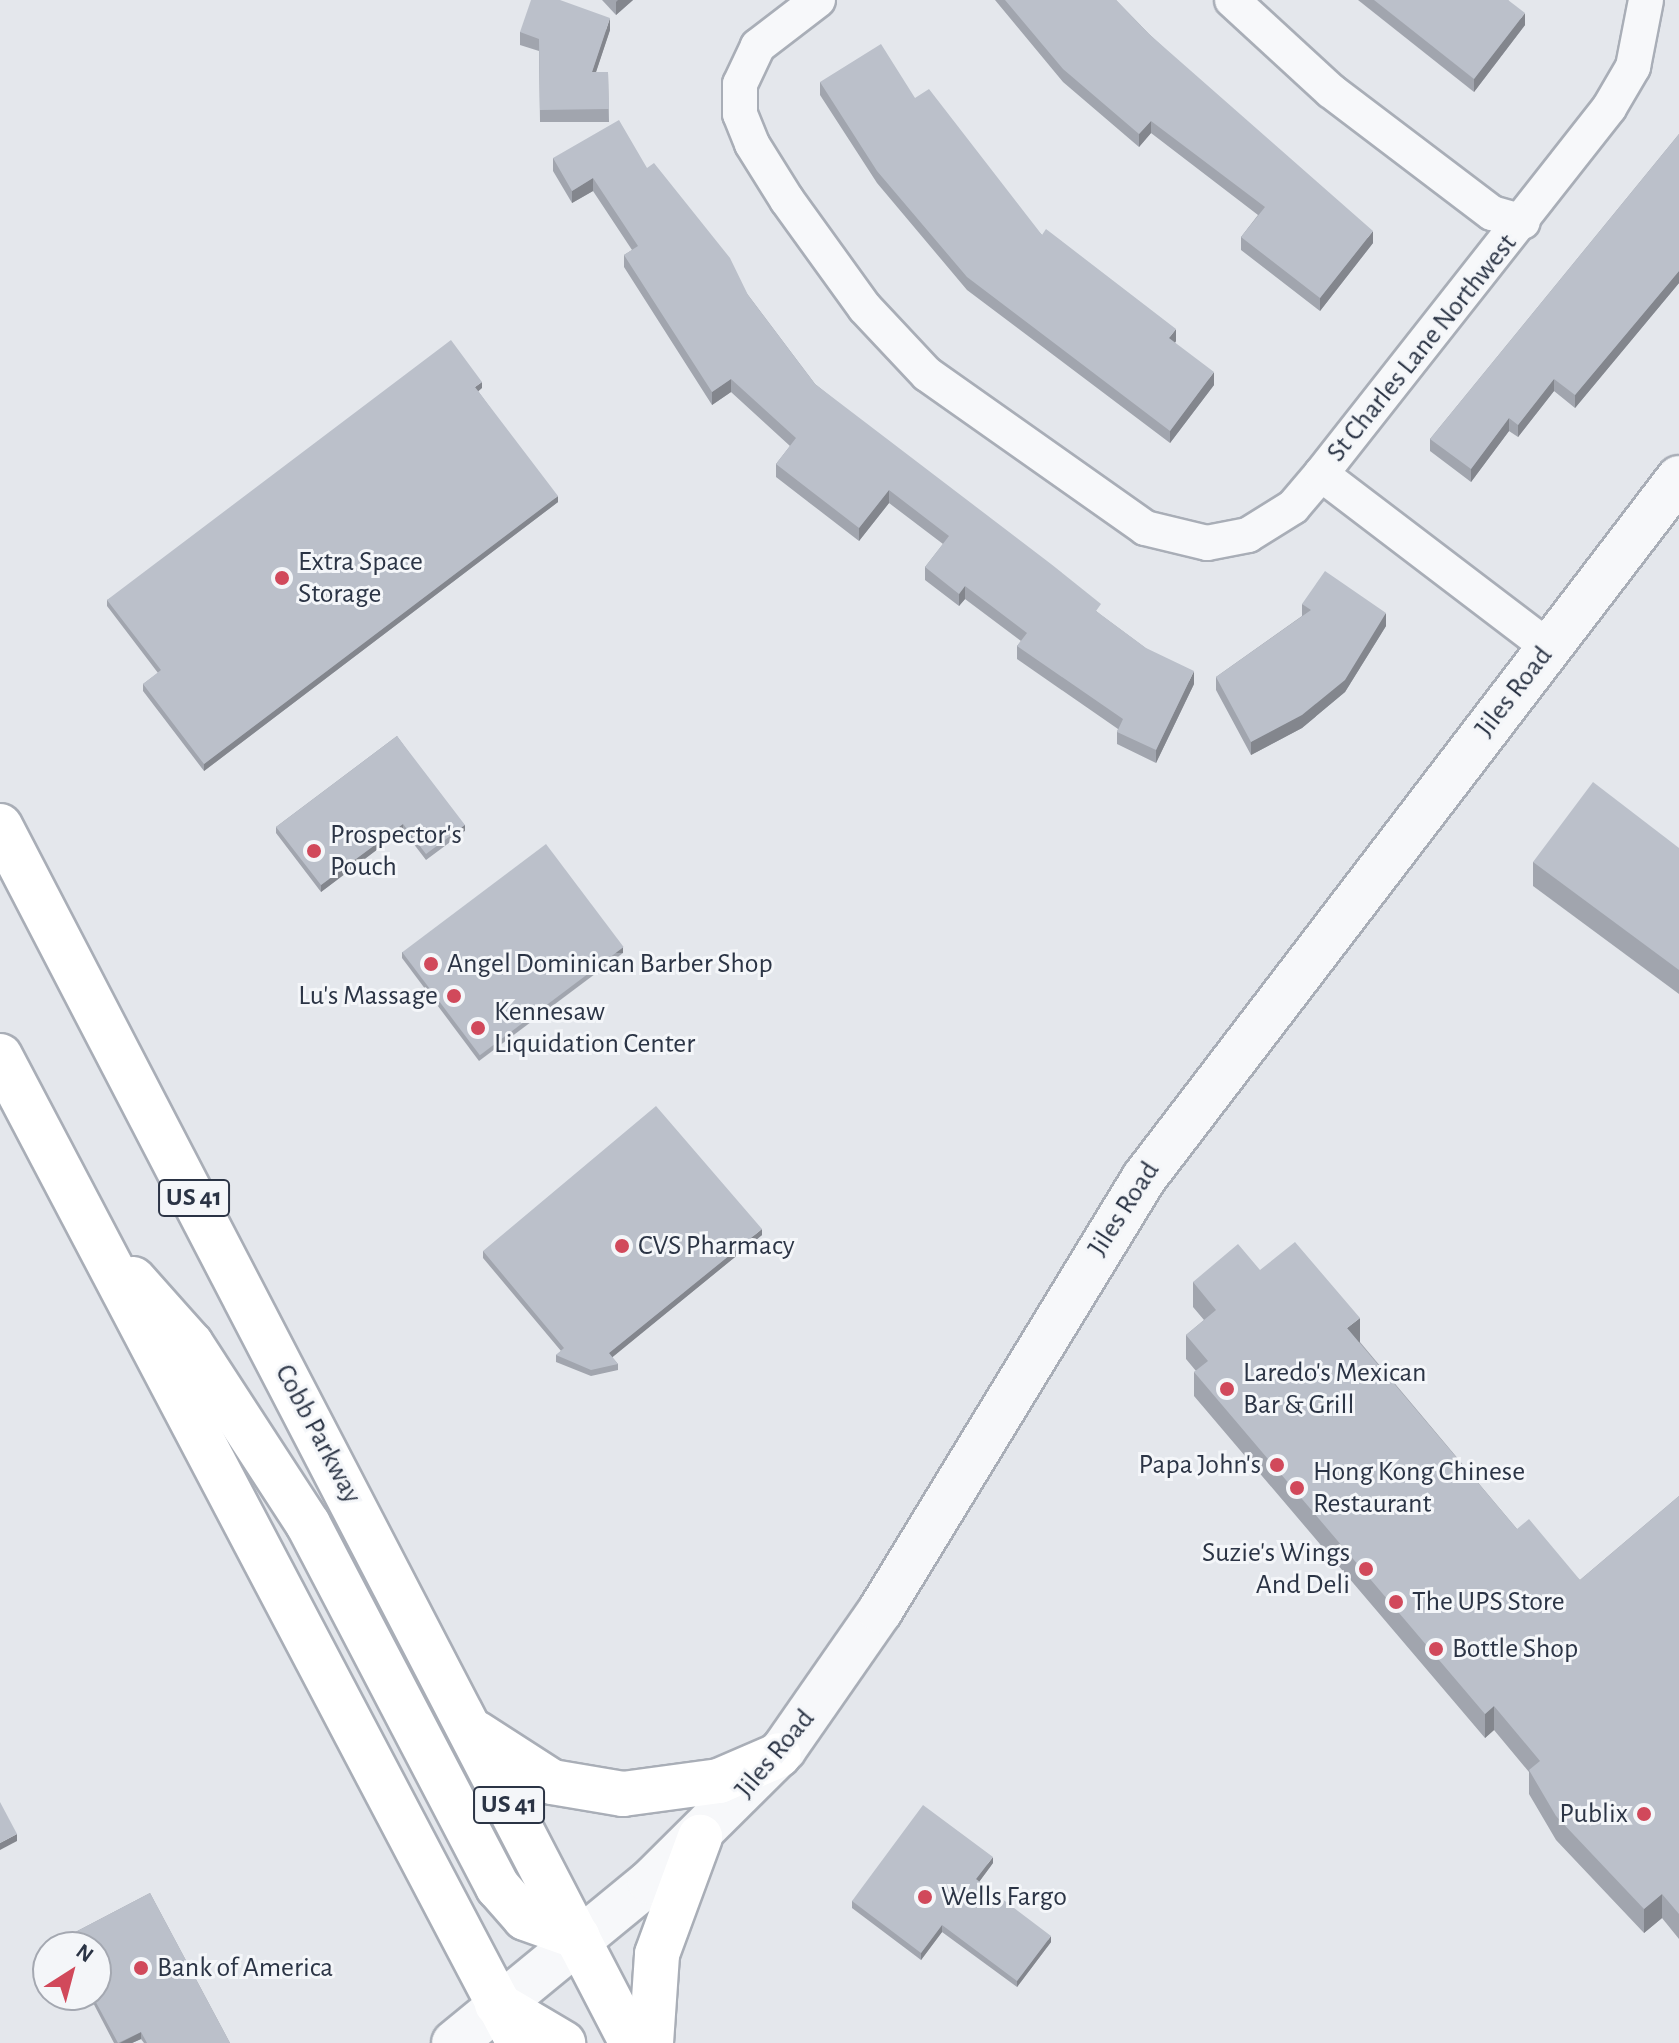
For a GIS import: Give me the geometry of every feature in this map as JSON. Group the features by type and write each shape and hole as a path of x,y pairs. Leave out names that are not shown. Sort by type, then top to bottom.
{"main road":[{"name":"Cobb Parkway","path":"0,826 632,2043"},
{"path":"0,1056 519,2043"},
{"path":"105,1255 172,1318 308,1524 498,1887 525,1918 578,1937"},
{"path":"467,1725 552,1782 586,1791 687,1789 779,1755"},
{"path":"651,2043 657,1954 700,1837"},
{"path":"497,2004 563,2043"}],"street":[{"name":"St Charles Lane Northwest","path":"818,0 758,46 740,84 740,114 787,200 865,308 927,374 1145,528 1207,543 1248,535 1293,507 1321,474 1523,222 1633,67 1646,0"},
{"name":"St Charles Lane Northwest","path":"1232,0 1368,119 1492,213 1523,222"},
{"name":"St Charles Lane Northwest","path":"1321,474 1548,647"},
{"name":"Jiles Road","path":"454,2043 700,1837 779,1755 880,1611 1144,1178 1679,478"}],"building":[{"path":"531,0 560,0 610,18 592,72 608,72 609,109 540,110 539,39 520,32"},
{"path":"1005,0 1116,0 1149,34 1373,231 1320,298 1241,237 1265,207 1151,121 1139,134 1063,69"},
{"path":"1374,0 1508,0 1525,13 1474,79"},
{"path":"881,44 915,98 929,89 1042,235 1046,229 1176,329 1169,338 1214,372 1170,431 967,277 877,171 820,82"},
{"path":"619,120 647,168 654,163 730,258 748,295 815,384 1101,604 1096,611 1146,648 1194,671 1156,750 1117,732 1123,719 1017,646 1027,633 965,586 959,594 925,567 949,536 889,490 859,528 776,464 796,438 731,379 712,392 624,255 638,246 593,178 572,191 553,158"},
{"path":"1679,134 1679,271 1575,395 1554,379 1518,425 1509,418 1471,469 1430,439"},
{"path":"451,340 482,382 475,387 558,496 204,764 143,684 161,670 107,600"},
{"path":"1325,571 1386,613 1345,680 1302,715 1251,742 1216,677 1311,610 1302,604"},
{"path":"397,736 465,825 426,854 403,824 321,885 276,827"},
{"path":"1593,782 1679,848 1679,970 1533,862"},
{"path":"546,844 624,947 480,1055 402,952"},
{"name":"CVS Pharmacy","path":"656,1106 762,1229 609,1353 618,1364 591,1370 556,1355 564,1348 483,1251"},
{"path":"1295,1242 1360,1318 1347,1328 1517,1529 1529,1519 1580,1580 1679,1496 1679,1914 1662,1894 1644,1909 1556,1816 1529,1770 1540,1761 1494,1706 1485,1714 1194,1372 1208,1361 1186,1335 1216,1310 1193,1282 1238,1244 1260,1270"},
{"path":"0,1802 17,1834 0,1843"},
{"name":"Wells Fargo","path":"923,1805 993,1857 976,1879 1051,1936 1017,1981 942,1925 921,1953 852,1901"},
{"name":"Bank of America","path":"150,1893 230,2043 147,2043 141,2032 118,2043 101,2011 112,2011 112,1931 77,1931"}],"place":[{"name":"Extra Space Storage","path":"282,578"},
{"name":"Prospector's Pouch","path":"314,851"},
{"name":"Angel Dominican Barber Shop","path":"431,964"},
{"name":"Lu's Massage","path":"454,996"},
{"name":"Kennesaw Liquidation Center","path":"478,1028"},
{"name":"CVS Pharmacy","path":"622,1246"},
{"name":"Laredo's Mexican Bar & Grill","path":"1227,1389"},
{"name":"Papa John's","path":"1277,1465"},
{"name":"Hong Kong Chinese Restaurant","path":"1297,1488"},
{"name":"Suzie's Wings And Deli","path":"1366,1569"},
{"name":"The UPS Store","path":"1396,1602"},
{"name":"Bottle Shop","path":"1436,1649"},
{"name":"Publix","path":"1644,1814"},
{"name":"Wells Fargo","path":"925,1897"},
{"name":"Bank of America","path":"141,1968"}]}
